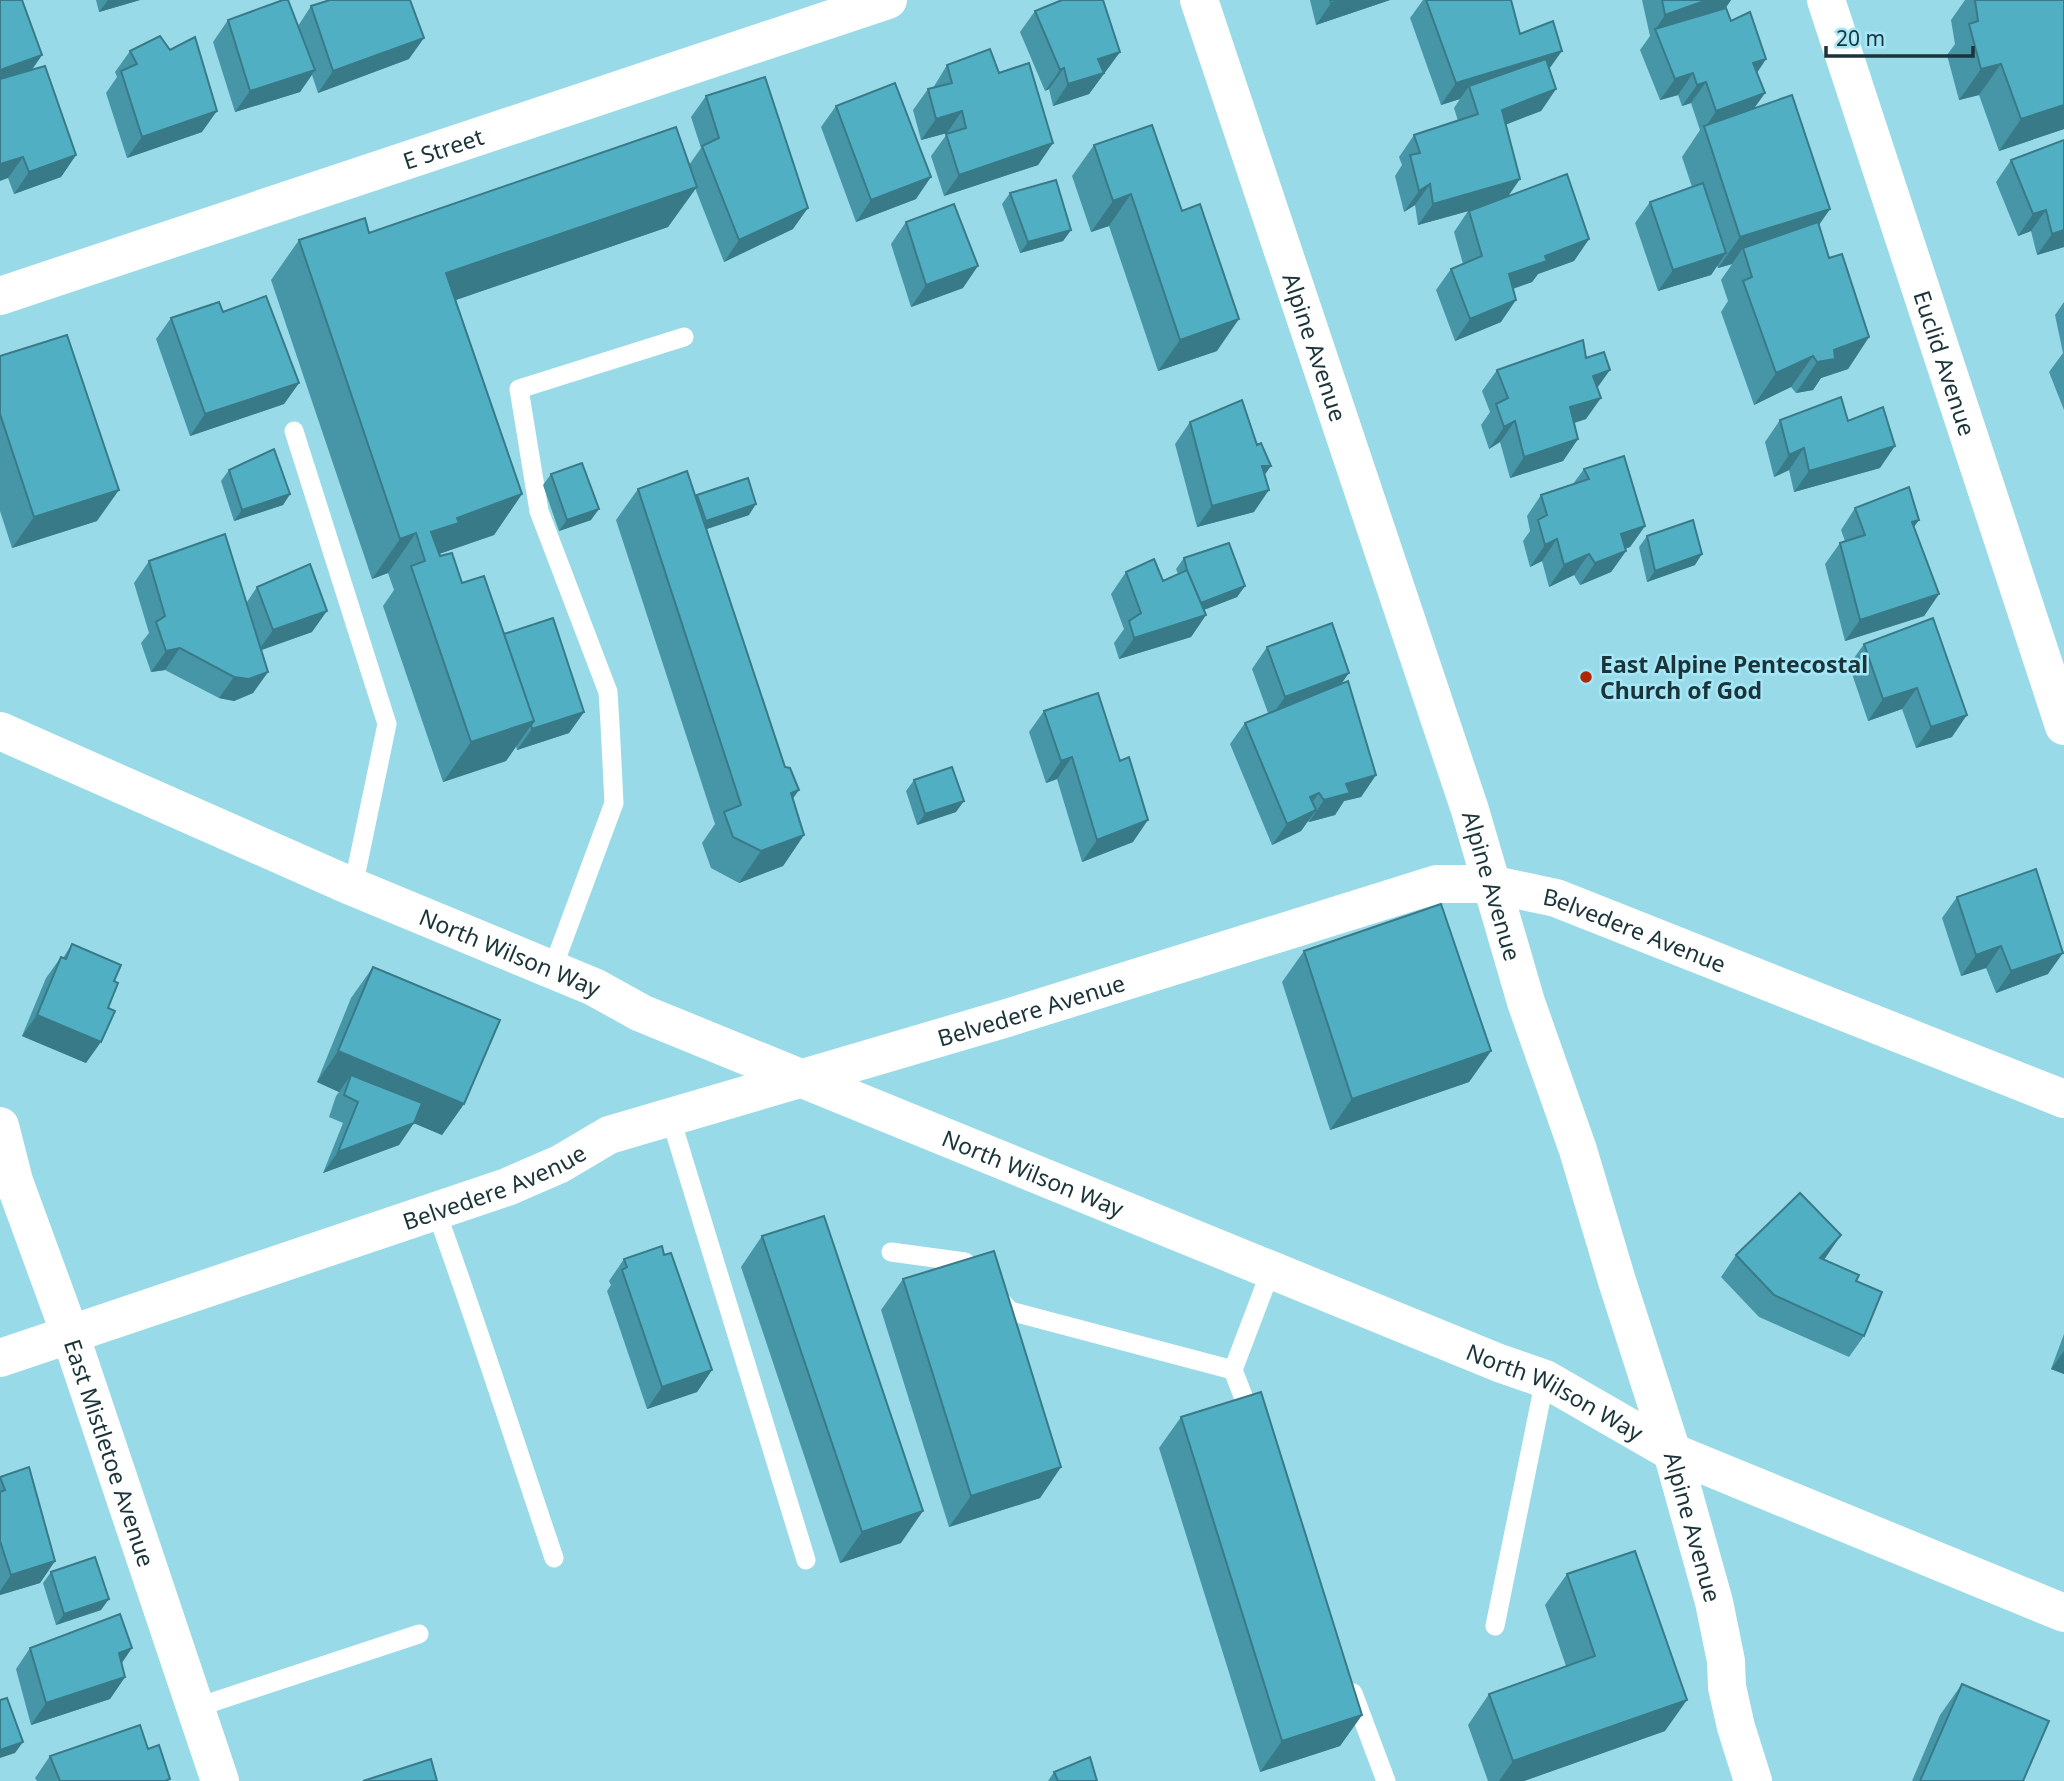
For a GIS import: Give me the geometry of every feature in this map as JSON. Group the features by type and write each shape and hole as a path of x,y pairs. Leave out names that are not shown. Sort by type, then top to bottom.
{"street":[{"name":"E Street","path":"0,296 888,0"},
{"name":"Alpine Avenue","path":"1199,0 1470,810 1526,1002 1578,1150 1672,1452 1714,1602 1726,1661 1727,1687 1753,1781"},
{"name":"Euclid Avenue","path":"1826,0 2064,726"},
{"name":"North Wilson Way","path":"0,731 353,887 594,987 640,1013 1545,1380 1672,1452 2064,1613"},
{"name":"Belvedere Avenue","path":"0,1358 507,1187 560,1164 609,1135 1007,1018 1437,884 1490,884 1556,898 2064,1098"},
{"name":"East Mistletoe Avenue","path":"0,1126 14,1181 70,1334 220,1781"}],"lane":[{"path":"552,970 614,803 610,724 608,692 539,511 519,388 684,337"},
{"path":"294,431 387,724 353,887"},
{"path":"670,1116 806,1560"},
{"path":"436,1211 477,1322 554,1558"},
{"path":"891,1252 965,1262 1010,1311 1233,1370"},
{"path":"1257,1434 1233,1370 1271,1270"},
{"path":"1495,1626 1545,1380"},
{"path":"195,1708 419,1634"},
{"path":"1348,1678 1386,1781"}],"building":[{"path":"0,0 22,0 42,55 0,70"},
{"path":"288,0 315,70 250,91 228,20"},
{"path":"330,0 410,0 424,38 333,71 311,6"},
{"path":"1062,0 1103,0 1120,52 1098,59 1104,73 1068,84 1064,68 1060,70 1035,11"},
{"path":"1426,0 1511,0 1520,34 1553,21 1562,51 1456,83"},
{"path":"1662,0 1707,0 1665,15"},
{"path":"1975,0 2064,0 2064,105 2021,119 2001,64 1981,69 1969,24 1978,21"},
{"path":"1726,8 1731,21 1750,12 1766,59 1753,63 1765,93 1716,111 1706,82 1697,85 1693,73 1675,79 1655,29"},
{"path":"160,36 170,50 195,37 217,111 142,137 121,71 137,64 130,51"},
{"path":"990,49 999,73 1029,63 1053,143 959,175 946,134 966,128 962,111 936,119 928,89 952,83 947,65"},
{"path":"1546,59 1556,89 1502,110 1520,179 1433,204 1430,184 1419,191 1410,155 1420,153 1414,135 1478,114 1469,86"},
{"path":"45,66 76,155 29,172 23,157 0,164 0,79"},
{"path":"765,77 808,208 739,240 702,146 719,138 706,96"},
{"path":"895,83 931,177 871,200 836,106"},
{"path":"1792,95 1830,209 1740,237 1704,126"},
{"path":"1152,125 1182,211 1200,204 1239,319 1180,340 1131,194 1113,201 1094,145"},
{"path":"676,127 697,187 446,273 522,494 457,518 459,523 431,532 440,556 452,553 462,583 484,576 534,721 471,742 411,566 425,561 416,533 400,539 299,240 365,218 369,233"},
{"path":"2064,140 2064,230 2052,234 2046,210 2033,214 2011,160"},
{"path":"1567,174 1589,239 1545,256 1547,261 1509,274 1516,300 1470,319 1451,269 1482,256 1469,211"},
{"path":"1056,180 1071,230 1028,242 1010,193"},
{"path":"1703,183 1726,253 1673,270 1650,202"},
{"path":"954,204 978,266 926,285 906,222"},
{"path":"1818,222 1829,258 1842,254 1869,337 1834,350 1835,359 1817,362 1813,356 1776,373 1743,281 1752,277 1743,248"},
{"path":"266,296 299,383 205,414 171,318 219,302 223,312"},
{"path":"67,335 119,490 34,517 0,414 0,356"},
{"path":"1583,340 1586,358 1604,352 1610,370 1593,376 1601,398 1570,407 1578,439 1524,457 1515,421 1504,427 1496,404 1508,398 1497,370"},
{"path":"1841,397 1848,421 1883,407 1895,446 1809,471 1804,448 1789,455 1780,420"},
{"path":"1242,400 1257,445 1261,443 1271,466 1262,466 1269,490 1212,506 1190,422"},
{"path":"274,449 290,494 242,510 229,470"},
{"path":"1624,456 1645,526 1621,534 1626,551 1595,563 1589,554 1564,565 1557,539 1545,545 1538,520 1547,515 1541,495 1589,479 1584,469"},
{"path":"582,463 599,509 567,520 551,474"},
{"path":"687,471 785,767 790,768 799,790 791,793 804,835 761,851 733,837 724,812 741,805 638,489"},
{"path":"748,478 756,504 706,521 697,495"},
{"path":"1909,487 1919,520 1912,522 1939,594 1860,620 1840,543 1865,535 1855,508"},
{"path":"1693,520 1702,554 1655,571 1647,536"},
{"path":"225,534 268,672 249,679 234,677 180,648 166,651 156,622 165,616 149,561"},
{"path":"1229,543 1245,586 1201,603 1184,558"},
{"path":"1154,559 1163,581 1187,570 1206,615 1134,638 1129,621 1141,613 1126,572"},
{"path":"310,564 327,611 273,630 257,587"},
{"path":"553,618 584,712 532,729 534,721 504,634"},
{"path":"1933,618 1967,715 1931,727 1917,688 1883,699 1864,644"},
{"path":"1332,623 1349,673 1285,697 1267,647"},
{"path":"1348,681 1376,775 1346,784 1350,793 1324,800 1319,793 1310,797 1316,810 1287,824 1245,723"},
{"path":"1098,693 1120,761 1129,757 1148,820 1097,840 1072,757 1061,761 1044,711"},
{"path":"952,767 964,801 925,814 914,780"},
{"path":"2036,869 2063,953 2011,971 2001,946 1976,955 1957,897"},
{"path":"1441,904 1491,1051 1352,1099 1304,951"},
{"path":"72,944 121,965 114,981 118,983 108,1008 115,1011 101,1042 37,1015 61,957 66,959"},
{"path":"373,967 500,1020 464,1104 338,1051"},
{"path":"351,1075 422,1103 414,1123 338,1152 358,1102 344,1095"},
{"path":"1800,1193 1841,1235 1820,1258 1859,1275 1856,1281 1882,1292 1864,1336 1774,1295 1736,1255"},
{"path":"824,1216 923,1511 862,1532 762,1236"},
{"path":"662,1246 664,1255 671,1253 712,1370 662,1387 622,1270 627,1267 624,1259"},
{"path":"994,1251 1061,1467 971,1496 903,1279"},
{"path":"1261,1392 1362,1715 1282,1741 1181,1417"},
{"path":"29,1467 55,1561 11,1575 0,1541 0,1492 5,1490 0,1477"},
{"path":"1635,1551 1687,1700 1513,1761 1489,1694 1595,1656 1567,1574"},
{"path":"95,1557 109,1599 64,1614 51,1572"},
{"path":"120,1614 132,1648 119,1653 125,1677 46,1703 30,1648"},
{"path":"1962,1684 2049,1721 2023,1781 1920,1781"},
{"path":"7,1698 23,1742 0,1750 0,1700"},
{"path":"140,1725 148,1749 159,1745 170,1779 60,1781 50,1756"},
{"path":"1090,1757 1097,1781 1058,1781 1054,1772"},
{"path":"431,1759 437,1781 363,1781"}],"place":[{"name":"East Alpine Pentecostal Church of God","path":"1586,677"}]}
